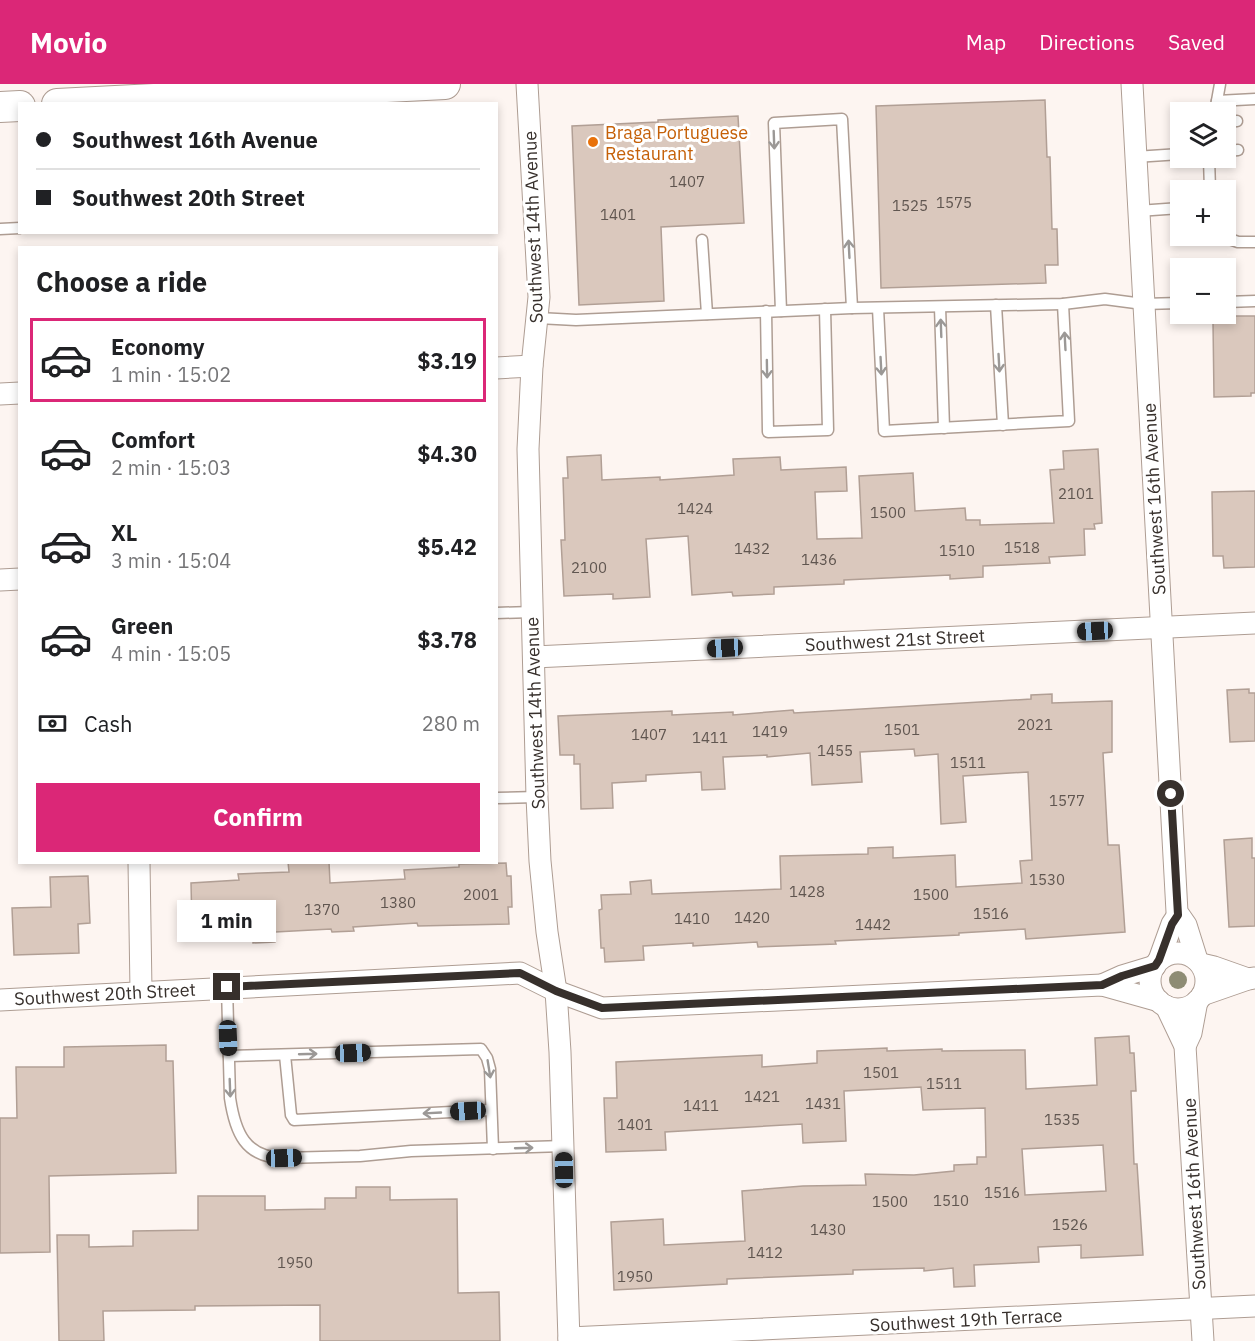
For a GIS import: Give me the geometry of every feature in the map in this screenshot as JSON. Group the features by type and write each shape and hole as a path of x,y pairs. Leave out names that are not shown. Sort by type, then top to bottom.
{"main road":[{"path":"96,102 445,84"},
{"path":"0,107 18,105"}],"street":[{"name":"Southwest 14th Avenue","path":"527,84 539,297 532,366 528,448 537,796 547,933 556,991 564,1146 569,1340"},
{"name":"Southwest 16th Avenue","path":"1132,84 1178,915 1186,925 1199,962"},
{"path":"498,368 532,366"},
{"path":"0,394 18,393"},
{"path":"0,580 18,579"},
{"name":"Southwest 21st Street","path":"534,657 1255,623"},
{"path":"139,864 141,992"},
{"name":"Southwest 16th Avenue","path":"1157,963 1172,924 1178,915"},
{"path":"1178,953 1188,954 1199,962 1251,979 1200,998 1188,1007 1177,1008 1162,1003 1153,993 1150,984 1151,974 1157,963 1168,955 1178,953"},
{"path":"1199,962 1205,974 1206,985 1200,998"},
{"name":"Southwest 20th Street","path":"1102,985 1157,963"},
{"name":"Southwest 20th Street","path":"0,1000 520,973 556,991 602,1008 1102,985 1162,1003"},
{"name":"Southwest 16th Avenue","path":"1185,1046 1191,1033 1200,998"},
{"name":"Southwest 16th Avenue","path":"1162,1003 1185,1046 1203,1341"},
{"name":"Southwest 19th Terrace","path":"569,1340 1255,1306"}],"lane":[{"path":"1220,84 1217,100 1255,99"},
{"path":"781,311 774,123 842,119 852,308"},
{"path":"1135,157 1170,155"},
{"path":"1138,211 1170,209"},
{"path":"0,229 18,228"},
{"path":"702,240 707,314"},
{"path":"1236,241 1255,242"},
{"path":"538,318 576,320 766,311 1063,303 1105,299 1143,304 1170,303"},
{"path":"1236,302 1255,301"},
{"path":"878,308 884,431 1069,421 1063,303"},
{"path":"996,305 1003,424"},
{"path":"940,307 944,428"},
{"path":"766,311 768,432 828,430 825,309"},
{"path":"498,613 532,612"},
{"path":"498,798 537,796"},
{"path":"227,987 230,1098 237,1131 258,1153 272,1158 564,1146"},
{"path":"229,1056 481,1049 490,1069 493,1149"},
{"path":"285,1055 291,1115 294,1120 491,1110"}],"building":[{"path":"1045,100 1047,157 1050,157 1052,229 1057,229 1058,265 1045,265 1046,283 881,288 876,106"},
{"path":"738,116 744,223 661,227 664,301 579,305 572,126"},
{"path":"1236,316 1255,316 1255,393 1251,393 1251,396 1214,397 1213,324 1236,324"},
{"path":"1098,449 1102,523 1094,524 1095,529 1084,529 1085,555 1049,557 1050,563 983,566 983,577 950,579 950,575 844,580 844,584 774,587 774,594 733,596 732,592 692,595 688,536 646,539 650,597 613,599 613,594 564,596 561,540 565,540 563,478 568,478 567,457 601,455 602,480 660,477 660,480 734,475 733,459 780,457 781,470 846,467 847,491 815,492 817,539 862,538 859,476 913,473 915,511 965,508 966,520 980,520 980,525 1054,523 1050,470 1064,469 1063,451"},
{"path":"1255,491 1255,567 1224,568 1223,556 1213,556 1212,492"},
{"path":"1249,689 1249,693 1255,693 1255,741 1230,742 1227,690"},
{"path":"1052,694 1052,703 1112,701 1112,752 1103,753 1108,845 1119,845 1125,932 1026,939 1025,929 959,933 959,935 835,941 836,944 758,947 757,942 693,946 693,943 643,946 644,960 605,962 604,948 601,948 599,910 602,909 601,895 631,894 630,882 651,880 652,894 781,889 780,856 868,854 868,848 893,847 893,858 955,855 956,887 1022,883 1020,861 1032,860 1028,772 963,776 966,822 941,824 938,754 915,756 914,749 860,752 862,782 812,785 810,753 767,757 767,755 723,757 725,789 702,790 701,772 646,775 646,781 612,783 613,808 581,809 580,764 574,764 574,755 560,755 558,716 672,711 672,715 733,712 733,715 793,710 794,713 1031,699 1031,695"},
{"path":"1252,838 1252,858 1255,858 1255,926 1229,927 1224,840"},
{"path":"506,863 507,876 511,876 512,907 508,907 509,924 418,926 417,923 353,927 354,931 332,932 331,929 275,932 275,942 253,943 253,930 239,930 239,926 192,926 191,883 239,880 238,874 289,872 288,864 329,864 330,883 405,879 404,870 459,867 459,864"},
{"path":"88,876 90,923 78,924 79,953 14,955 12,908 51,907 50,877"},
{"path":"1129,1036 1130,1053 1134,1053 1136,1091 1131,1091 1134,1164 1137,1164 1143,1255 1081,1258 1081,1245 1038,1247 1039,1262 974,1265 975,1286 954,1287 953,1268 924,1271 924,1268 853,1270 853,1274 727,1279 727,1284 614,1290 611,1222 663,1219 664,1245 745,1241 742,1191 803,1186 866,1185 865,1174 914,1175 954,1171 954,1165 977,1164 977,1157 986,1157 985,1108 923,1110 921,1087 844,1091 846,1141 803,1143 802,1124 665,1132 666,1150 606,1152 604,1098 617,1098 616,1062 762,1055 762,1067 817,1063 817,1051 887,1048 887,1051 1025,1050 1026,1089 1097,1085 1095,1038","holes":["1103,1145 1106,1191 1025,1195 1022,1149"]},
{"path":"166,1045 166,1061 173,1061 176,1173 49,1176 50,1252 0,1253 0,1118 17,1118 16,1067 64,1067 64,1047"},
{"path":"356,1187 390,1187 390,1200 457,1199 458,1293 499,1292 500,1341 320,1341 320,1305 195,1306 195,1310 103,1311 104,1341 59,1341 57,1235 89,1235 89,1247 133,1246 133,1231 198,1230 198,1196 265,1196 265,1210 325,1209 325,1198 356,1198"}],"place":[{"name":"Braga Portuguese Restaurant","path":"593,142"}],"route":[{"path":"227,987 520,973 556,991 602,1008 1102,985 1155,966 1178,915 1171,794"}]}
